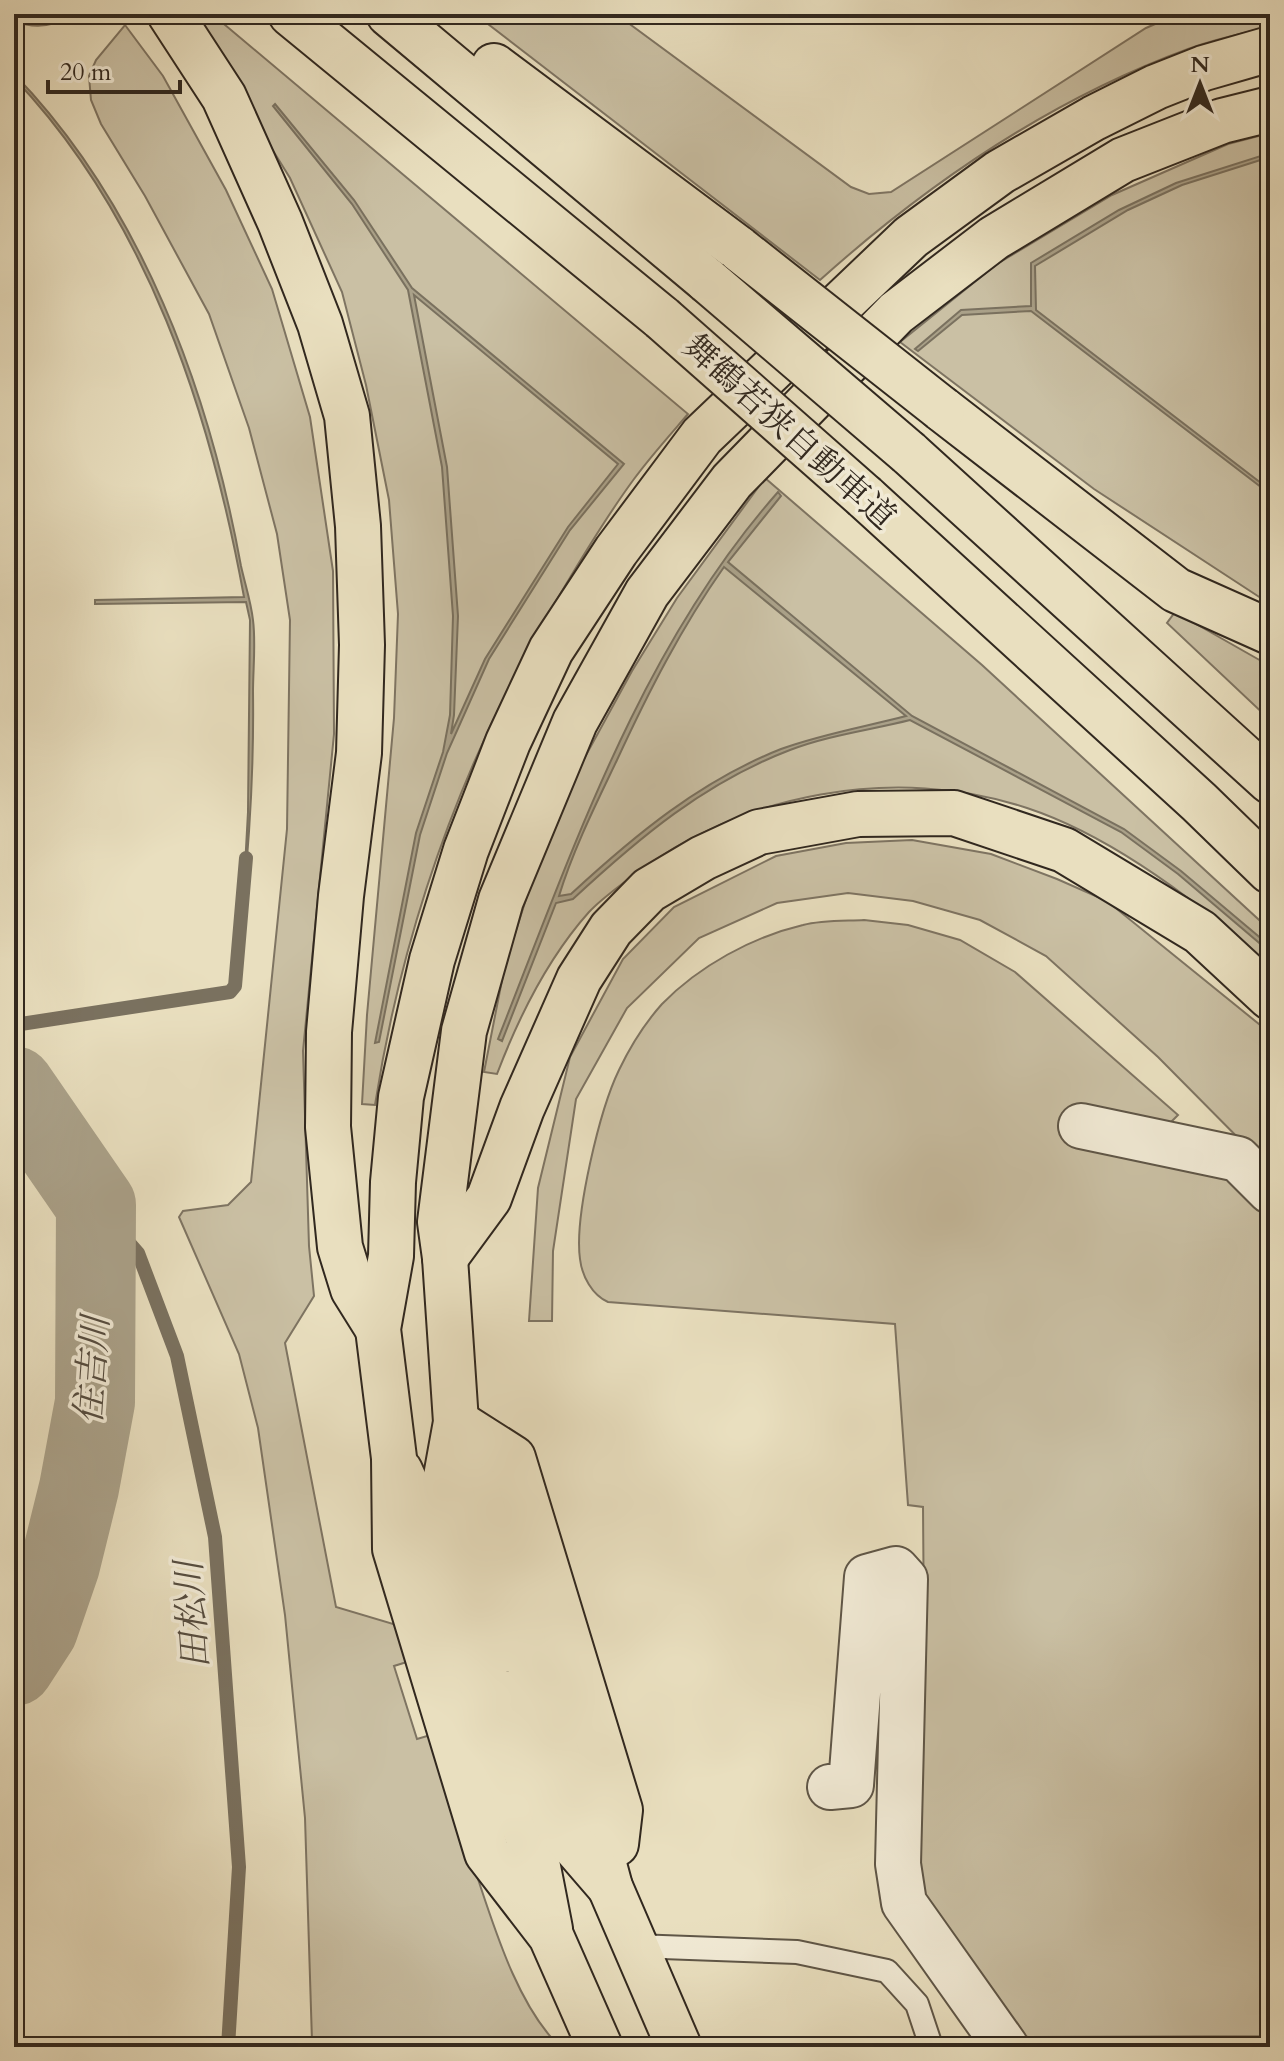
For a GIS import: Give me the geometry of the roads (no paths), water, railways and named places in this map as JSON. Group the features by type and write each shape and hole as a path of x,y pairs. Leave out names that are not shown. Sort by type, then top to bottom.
{"highway":[{"path":"170,14 224,97 280,222 320,324 347,416 358,526 362,661 359,753 341,896 329,1032 328,1127 340,1247 353,1289 378,1329"},
{"name":"舞鶴若狭自動車道","path":"291,14 662,318 865,497 1188,791 1270,871"},
{"name":"舞鶴若狭自動車道","path":"389,14 909,453 1270,781"},
{"path":"424,14 739,249 1176,590 1270,632"},
{"path":"600,2047 551,1936 487,1853 395,1549 394,1458 378,1329 391,1256 393,1182 401,1097 432,960 466,850 508,742 551,650 616,551 702,436 911,237 1000,172 1094,118 1180,77 1270,49"},
{"path":"679,2047 610,1887 591,1816 539,1663 479,1464 456,1422 440,1222 464,1031 501,900 575,722 647,593 732,481 896,313 994,238 1123,160 1222,121 1270,109"},
{"path":"445,1258 489,1198 522,1108 579,979 611,929 649,890 703,858 759,832 858,814 954,813 1064,850 1200,932 1270,997"}],"street":[{"path":"1081,1126 1238,1159 1270,1191"},
{"path":"830,1787 851,1785 867,1577 896,1569 905,1579 898,1864 904,1903 1006,2047"}],"lane":[{"path":"635,1946 797,1952 887,1971 917,2004 929,2047"}],"waterway":[{"path":"14,1025 230,992 235,986 246,858"},
{"name":"住吉川","path":"14,1086 96,1205 95,1402 79,1488 60,1565 38,1629 14,1666"},
{"name":"田松川","path":"96,1205 138,1253 177,1356 215,1537 239,1867 228,2047"}]}
